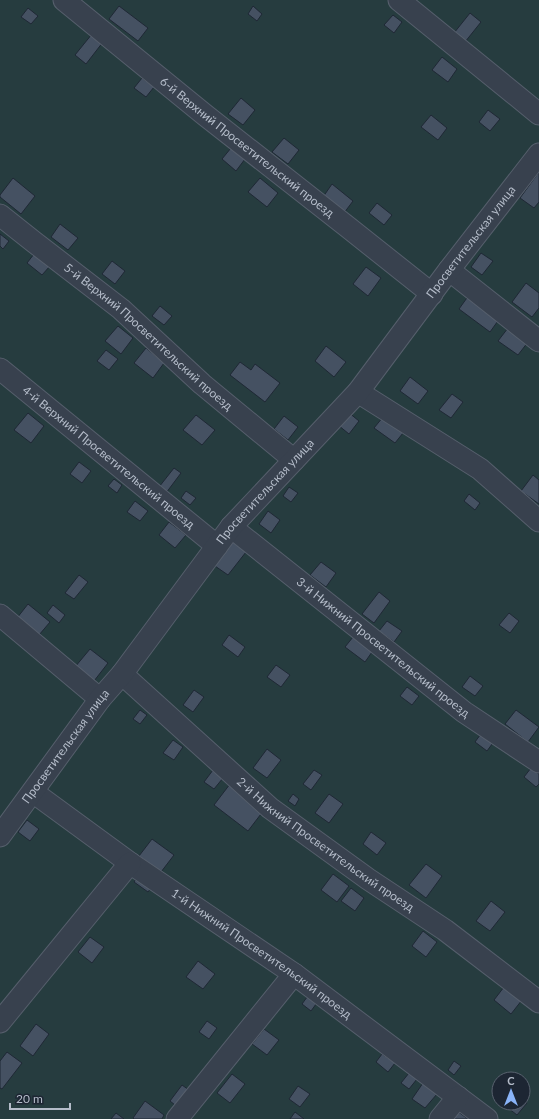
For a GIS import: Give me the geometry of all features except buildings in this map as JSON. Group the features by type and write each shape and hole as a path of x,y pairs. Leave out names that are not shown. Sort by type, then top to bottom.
{"lane":[{"name":"6-й Верхний Просветительский проезд","path":"64,0 205,115 432,294"},
{"path":"399,0 539,114"},
{"name":"Просветительская улица","path":"0,836 100,699 122,674 231,527 358,392 449,270 539,154"},
{"name":"5-й Верхний Просветительский проезд","path":"0,215 121,309 202,384 294,460"},
{"path":"449,270 539,341"},
{"name":"4-й Верхний Просветительский проезд","path":"0,368 217,546"},
{"path":"358,392 480,469 539,521"},
{"name":"3-й Нижний Просветительский проезд","path":"231,527 464,712 539,762"},
{"path":"0,615 100,699"},
{"name":"2-й Нижний Просветительский проезд","path":"122,674 270,808 368,879 445,930 539,1002"},
{"name":"1-й Нижний Просветительский проезд","path":"33,792 130,862 294,974 487,1119"},
{"path":"0,1022 130,862"},
{"path":"177,1119 294,974"},
{"path":"440,1119 458,1097"}],"green space":[{"path":"0,0 539,0 539,1119 0,1119"}]}
